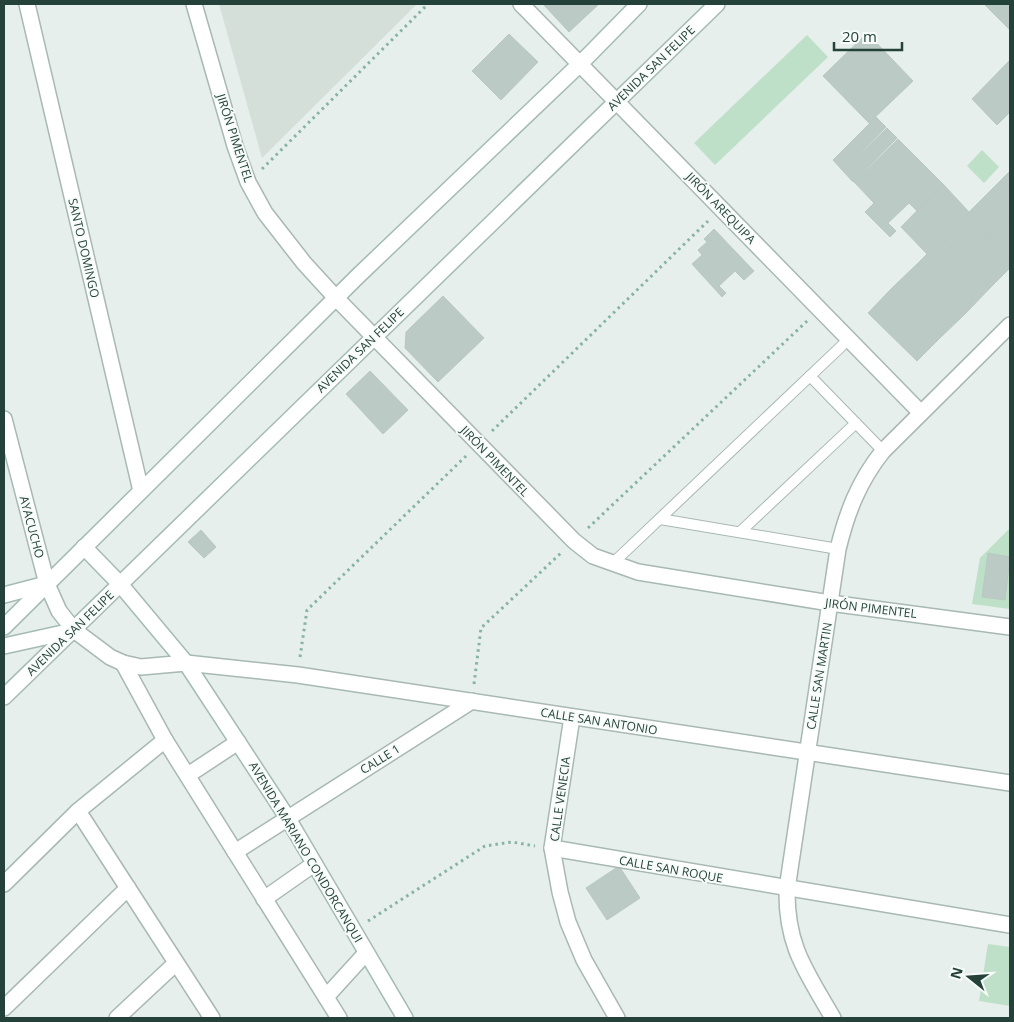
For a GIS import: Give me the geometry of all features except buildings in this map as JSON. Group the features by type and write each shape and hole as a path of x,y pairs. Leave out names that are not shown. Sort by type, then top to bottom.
{"street":[{"name":"SANTO DOMINGO","path":"27,4 140,492"},
{"name":"JIRÓN PIMENTEL","path":"194,4 235,146 248,182 270,220 304,263 336,298 574,541 593,556 638,572 830,603 1010,627"},
{"name":"JIRÓN AREQUIPA","path":"521,4 921,412"},
{"path":"4,627 336,298 580,64 639,4"},
{"name":"AVENIDA SAN FELIPE","path":"4,697 717,4"},
{"name":"CALLE SAN MARTIN","path":"833,1018 802,965 792,939 787,916 787,889 838,549 846,518 856,492 868,470 921,412 1010,325"},
{"name":"AYACUCHO","path":"4,418 47,584 59,611 74,630"},
{"name":"AVENIDA MARIANO CONDORCANQUI","path":"84,547 120,584 186,663 287,817 405,1018"},
{"path":"4,595 47,584"},
{"path":"4,646 74,630 110,657 123,663 141,667 186,663"},
{"path":"123,663 166,740 339,1018"},
{"name":"CALLE SAN ANTONIO","path":"186,663 298,675 1010,783"},
{"name":"CALLE 1","path":"235,852 287,817 472,701"},
{"name":"CALLE VENECIA","path":"572,717 552,848 568,922 584,960 617,1018"},
{"path":"4,884 78,811 166,740"},
{"path":"188,775 238,742"},
{"path":"78,811 212,1018"},
{"name":"CALLE SAN ROQUE","path":"552,848 1010,926"},
{"path":"264,899 314,864"},
{"path":"4,1008 128,888"},
{"path":"326,997 366,953"},
{"path":"117,1018 176,963"}],"lane":[{"path":"612,564 849,339"},
{"path":"810,376 884,451"},
{"path":"740,532 856,423"},
{"path":"660,519 838,549"}],"path":[{"path":"248,182 428,4"},
{"path":"298,675 308,610 722,208"},
{"path":"472,701 481,628 820,309"},
{"path":"353,930 485,846 512,842 552,848"}],"shaded area":[{"path":"219,4 417,4 262,158"}],"green space":[{"path":"807,35 828,57 715,165 694,143"},
{"path":"982,150 999,167 984,183 967,166"},
{"path":"1010,528 1010,609 972,604 980,558"},
{"path":"988,944 1010,947 1010,1006 979,1001"}]}
